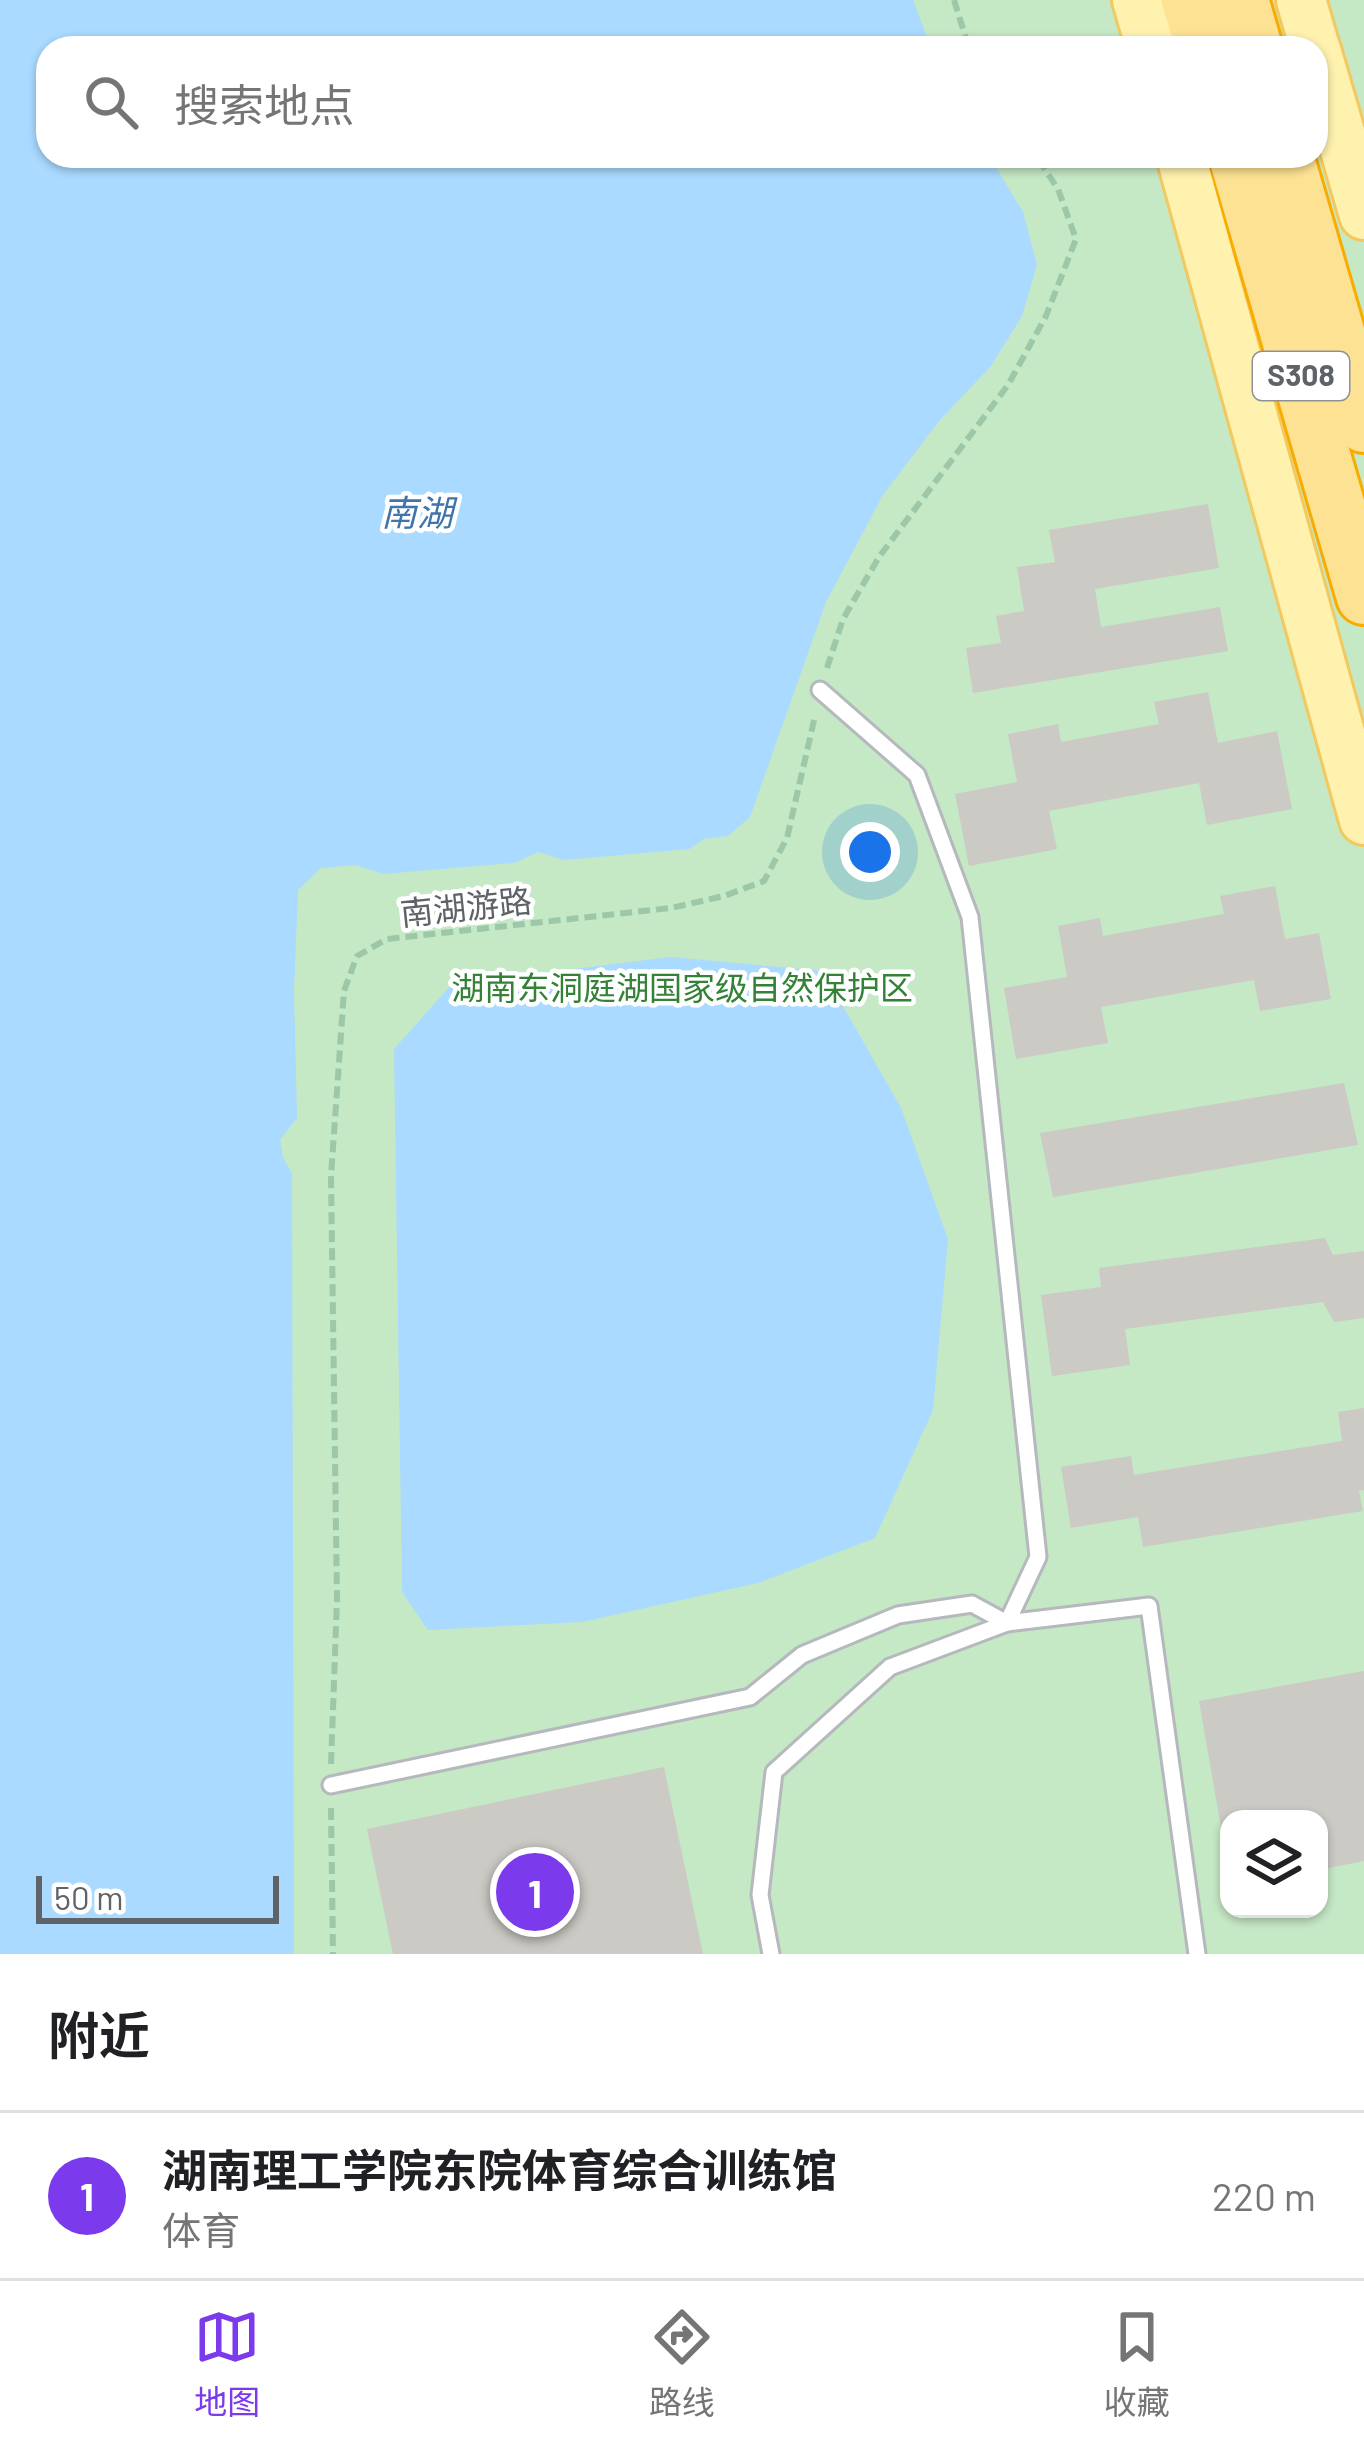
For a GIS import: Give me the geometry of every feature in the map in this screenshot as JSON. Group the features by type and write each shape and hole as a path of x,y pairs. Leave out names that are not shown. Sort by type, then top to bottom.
{"highway":[{"path":"1190,0 1200,36"},
{"path":"1241,0 1252,36"},
{"name":"S308","path":"1239,168 1364,597"},
{"name":"S308","path":"1289,168 1364,425"}],"main road":[{"path":"1137,0 1147,36"},
{"path":"1301,0 1312,36"},
{"path":"1328,90 1364,215"},
{"path":"1184,168 1364,820"}],"lane":[{"path":"820,690 917,775 970,917 1038,1557 1007,1624"},
{"path":"331,1785 750,1697 802,1655 898,1616 972,1604 1007,1624"},
{"path":"771,1954 760,1895 774,1772 890,1666 1007,1624 1149,1606 1197,1954"}],"path":[{"path":"953,0 965,36"},
{"name":"南湖游路","path":"333,1954 331,1785 337,1600 331,1176 344,991 357,956 387,939 671,908 764,881 787,838 820,690 843,619 878,557 1008,385 1046,316 1076,239 1058,189 1044,168"}],"green space":[{"name":"湖南东洞庭湖国家级自然保护区","path":"0,0 1364,0 1364,1954 0,1954"}],"water":[{"name":"南湖","path":"0,0 913,0 926,36 36,36 36,168 996,168 1023,212 1037,265 1022,316 991,366 939,421 883,495 826,602 750,817 728,836 704,839 689,849 564,860 538,852 514,863 383,874 356,865 321,868 298,890 297,1118 280,1140 292,1173 294,1954 0,1954"},
{"path":"671,957 823,971 901,1108 948,1239 933,1410 875,1538 758,1583 582,1622 428,1630 402,1592 394,1049 452,984"}],"building":[{"path":"1208,504 1219,568 1095,589 1101,627 1220,607 1228,651 973,693 966,648 1001,643 996,616 1024,611 1017,567 1055,562 1049,530"},
{"path":"1208,692 1218,743 1277,731 1292,809 1207,825 1199,783 1049,811 1057,849 969,866 955,794 1017,782 1008,734 1058,724 1061,742 1159,724 1154,702"},
{"path":"1275,886 1285,939 1319,933 1331,999 1260,1011 1254,980 1101,1007 1108,1043 1016,1059 1004,988 1067,977 1058,926 1100,918 1103,936 1224,914 1220,896"},
{"path":"1344,1083 1358,1145 1053,1197 1040,1133"},
{"path":"1325,1238 1333,1255 1364,1251 1364,1318 1334,1322 1323,1302 1125,1329 1130,1365 1052,1376 1041,1295 1101,1287 1099,1268"},
{"path":"1364,1408 1364,1490 1359,1491 1363,1511 1143,1547 1138,1517 1071,1528 1061,1467 1131,1456 1134,1475 1342,1441 1338,1412"},
{"path":"1364,1671 1364,1861 1328,1868 1328,1810 1220,1810 1220,1822 1199,1701"},
{"path":"664,1767 703,1954 393,1954 367,1829"}],"place":[{"name":"湖南理工学院东院体育综合训练馆","path":"535,1892"}]}
